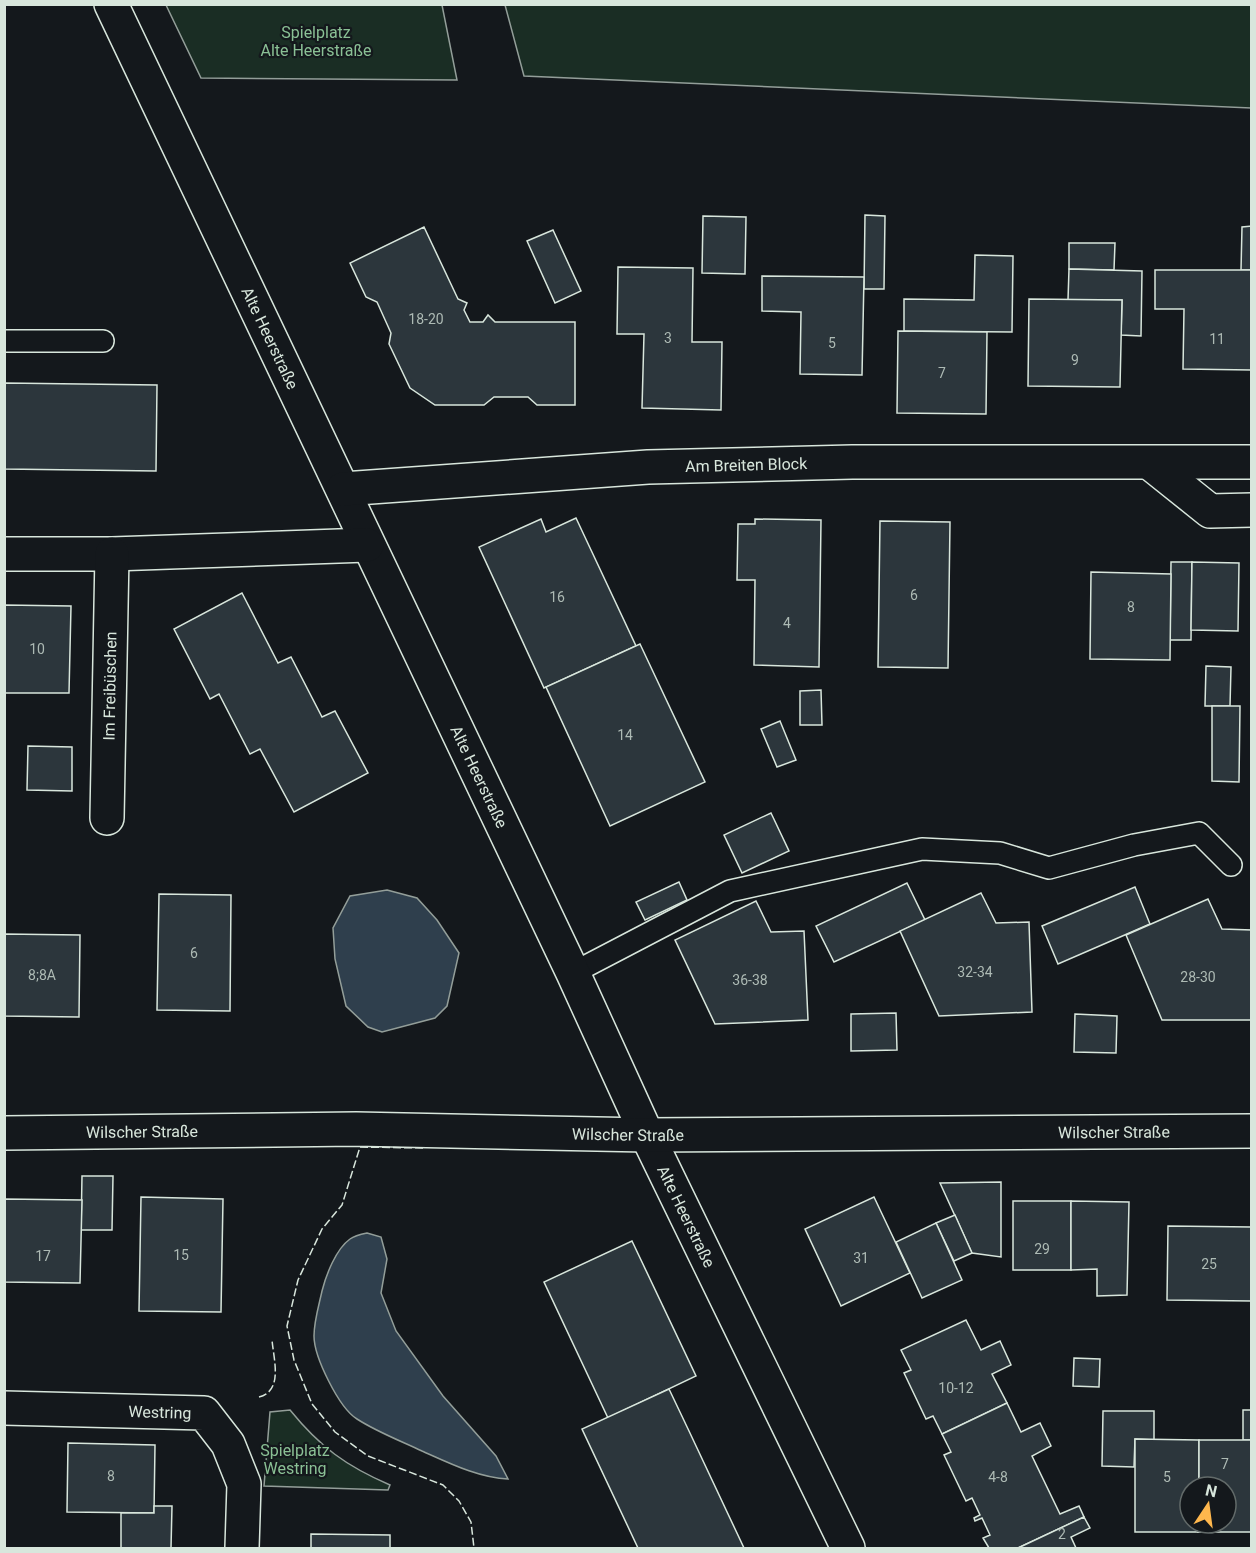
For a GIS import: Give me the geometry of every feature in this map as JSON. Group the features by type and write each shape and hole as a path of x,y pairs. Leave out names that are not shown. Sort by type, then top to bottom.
{"street":[{"name":"Alte Heerstraße","path":"111,4 573,973 647,1135 848,1548"},
{"name":"Am Breiten Block","path":"343,489 648,467 852,462 1150,464 1251,462"},
{"path":"1150,464 1210,511 1251,510"},
{"path":"4,554 112,554 368,545"},
{"name":"Im Freibüschen","path":"107,818 112,554"},
{"name":"Wilscher Straße","path":"4,1133 356,1130 647,1135 1251,1131"},
{"name":"Westring","path":"4,1408 204,1413 228,1444 244,1484 242,1548"}],"lane":[{"path":"4,341 103,341"},
{"path":"573,973 730,891 921,849 1000,853 1049,867 1134,845 1199,833 1231,865"}],"green space":[{"name":"Spielplatz Alte Heerstraße","path":"166,5 442,5 457,80 201,78"},
{"path":"505,5 1251,5 1251,108 524,76"},
{"name":"Spielplatz Westring","path":"290,1410 323,1445 347,1463 390,1485 388,1490 264,1486 270,1412"}],"water":[{"path":"387,890 417,898 437,920 459,953 447,1006 435,1018 382,1032 368,1027 346,1006 335,959 333,928 350,896"},
{"path":"367,1233 381,1237 387,1259 381,1293 396,1331 443,1396 496,1456 508,1479 486,1476 464,1469 381,1432 357,1419 335,1393 323,1369 315,1345 316,1319 324,1285 336,1256 350,1239"}],"building":[{"path":"865,215 885,216 884,289 864,289"},
{"path":"703,216 746,217 745,274 702,273"},
{"path":"1252,226 1252,270 1241,270 1242,227"},
{"path":"424,227 458,299 467,303 464,310 470,322 483,322 488,315 495,322 575,322 575,405 537,405 528,397 494,397 484,405 435,405 410,388 389,344 391,333 377,302 366,297 350,263"},
{"path":"553,230 581,291 555,303 527,241"},
{"path":"1069,243 1115,243 1114,270 1069,269"},
{"path":"975,255 1013,256 1012,332 904,331 904,299 974,300"},
{"path":"618,267 693,268 692,342 722,342 721,410 642,408 644,334 617,334"},
{"path":"1069,269 1142,271 1141,336 1121,335 1122,300 1068,300"},
{"path":"1155,270 1252,270 1252,370 1183,369 1184,309 1155,309"},
{"path":"762,276 864,277 862,375 800,374 801,312 762,311"},
{"path":"1029,299 1122,300 1120,387 1028,386"},
{"path":"898,331 987,332 986,414 897,413"},
{"path":"5,383 157,385 156,471 4,469"},
{"path":"576,518 636,646 544,688 479,547 541,519 546,532"},
{"path":"755,519 821,520 819,667 754,665 755,580 737,580 738,524 755,524"},
{"path":"880,521 950,522 948,668 878,667"},
{"path":"1171,562 1192,562 1191,640 1170,640"},
{"path":"1192,562 1239,563 1238,631 1191,630"},
{"path":"1091,572 1171,574 1170,660 1090,659"},
{"path":"242,593 278,663 291,657 322,717 335,711 368,773 294,812 260,749 250,754 219,694 210,699 174,629"},
{"path":"4,605 71,606 69,693 4,693"},
{"path":"640,644 705,782 610,826 546,687"},
{"path":"1206,666 1231,667 1230,706 1205,706"},
{"path":"821,690 822,725 800,725 800,691"},
{"path":"1212,706 1240,706 1239,782 1212,781"},
{"path":"780,721 796,760 777,767 761,729"},
{"path":"28,746 72,747 72,791 27,790"},
{"path":"771,813 789,851 742,873 724,835"},
{"path":"679,882 687,900 645,920 636,902"},
{"path":"907,883 925,920 834,962 816,926"},
{"path":"1135,887 1150,924 1058,964 1042,926"},
{"path":"981,893 996,923 1029,922 1032,1012 939,1016 900,931"},
{"path":"159,894 231,895 230,1011 157,1010"},
{"path":"1208,899 1222,929 1252,930 1252,1020 1162,1020 1126,935"},
{"path":"756,901 771,932 804,931 808,1020 715,1024 675,940"},
{"path":"4,934 80,935 79,1017 4,1016"},
{"path":"896,1013 897,1050 851,1051 851,1014"},
{"path":"1075,1014 1117,1016 1116,1053 1074,1052"},
{"path":"82,1176 113,1176 112,1230 81,1230"},
{"path":"1001,1182 1001,1257 972,1253 940,1183"},
{"path":"141,1197 223,1199 221,1312 139,1311"},
{"path":"874,1197 910,1273 841,1306 805,1229"},
{"path":"4,1199 82,1200 80,1283 4,1282"},
{"path":"1013,1201 1071,1201 1071,1270 1013,1270"},
{"path":"1071,1201 1129,1202 1127,1295 1097,1296 1097,1269 1071,1270"},
{"path":"955,1215 972,1253 954,1261 936,1223"},
{"path":"936,1223 962,1280 922,1298 896,1242"},
{"path":"1168,1226 1252,1227 1252,1301 1167,1300"},
{"path":"632,1241 696,1376 608,1418 544,1282"},
{"path":"966,1320 981,1350 1000,1341 1011,1365 992,1374 1007,1403 942,1434 933,1416 926,1419 904,1373 911,1370 901,1350"},
{"path":"1074,1358 1100,1359 1099,1387 1073,1386"},
{"path":"669,1389 744,1548 638,1548 582,1429"},
{"path":"1007,1403 1021,1432 1040,1423 1051,1446 1032,1456 1060,1514 1079,1506 1084,1517 1018,1548 989,1548 983,1538 990,1535 982,1518 975,1521 974,1518 980,1515 972,1498 966,1501 944,1455 951,1452 942,1434"},
{"path":"1243,1410 1252,1410 1252,1440 1243,1440"},
{"path":"1103,1411 1154,1411 1154,1440 1135,1439 1134,1467 1102,1466"},
{"path":"1135,1439 1199,1440 1199,1475 1178,1475 1178,1532 1135,1532"},
{"path":"1199,1440 1252,1440 1252,1532 1238,1532 1238,1475 1199,1475"},
{"path":"68,1443 155,1445 154,1513 67,1512"},
{"path":"154,1506 172,1506 171,1548 121,1548 121,1513 154,1513"},
{"path":"1084,1517 1090,1528 1071,1537 1076,1548 1018,1548"},
{"path":"311,1534 390,1535 390,1548 311,1548"}],"fence":[{"path":"423,1148 360,1147 342,1205 322,1229 298,1280 287,1326 294,1360 312,1404 335,1432 368,1456 443,1485 459,1501 471,1522 474,1548"},
{"path":"259,1397 267,1394 274,1382 272,1340"}]}
